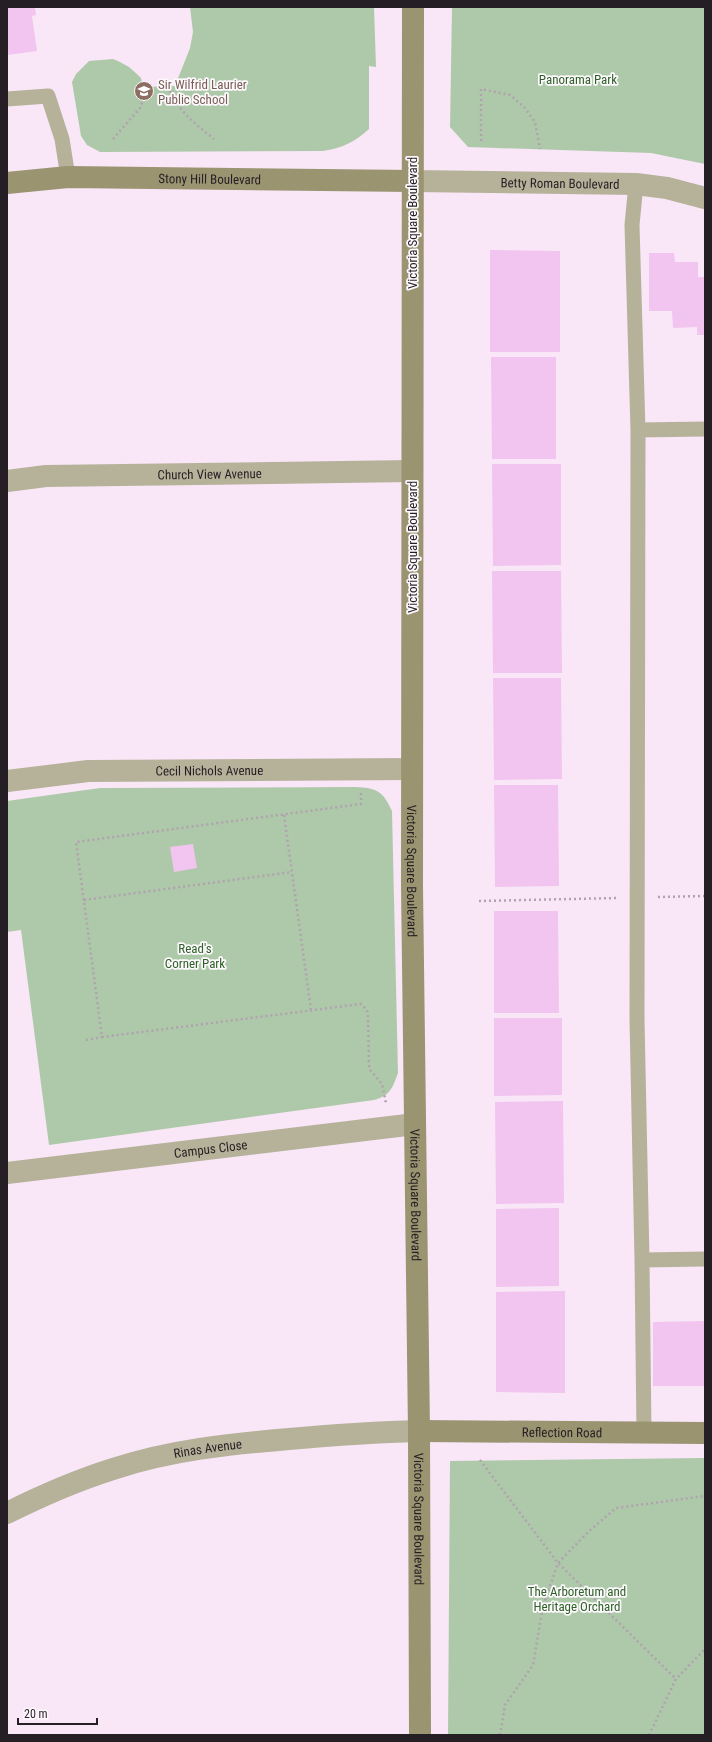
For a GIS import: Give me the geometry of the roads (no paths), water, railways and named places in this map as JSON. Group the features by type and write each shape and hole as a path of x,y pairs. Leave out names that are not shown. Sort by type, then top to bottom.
{"street":[{"name":"Victoria Square Boulevard","path":"413,7 412,769 414,1124 419,1431 420,1735"},
{"name":"Stony Hill Boulevard","path":"7,183 68,177 412,181"},
{"name":"Betty Roman Boulevard","path":"412,181 636,184 667,188 705,198"},
{"name":"Church View Avenue","path":"7,481 46,476 412,471"},
{"name":"Cecil Nichols Avenue","path":"7,781 88,771 412,769"},
{"name":"Campus Close","path":"7,1173 414,1124"},
{"name":"Reflection Road","path":"419,1431 644,1433 705,1432"},
{"name":"Rinas Avenue","path":"7,1513 63,1487 114,1468 177,1452 250,1442 373,1432 419,1431"}],"lane":[{"path":"7,99 48,96 62,139 68,177"},
{"path":"636,184 632,225 638,430 636,897 644,1433"},
{"path":"638,430 705,429"},
{"path":"642,1260 705,1259"}],"place":[{"name":"Sir Wilfrid Laurier Public School","path":"144,91"}],"park label":[{"name":"Panorama Park","path":"578,79"},
{"name":"Read's Corner Park","path":"195,956"},
{"name":"The Arboretum and Heritage Orchard","path":"577,1598"}]}
